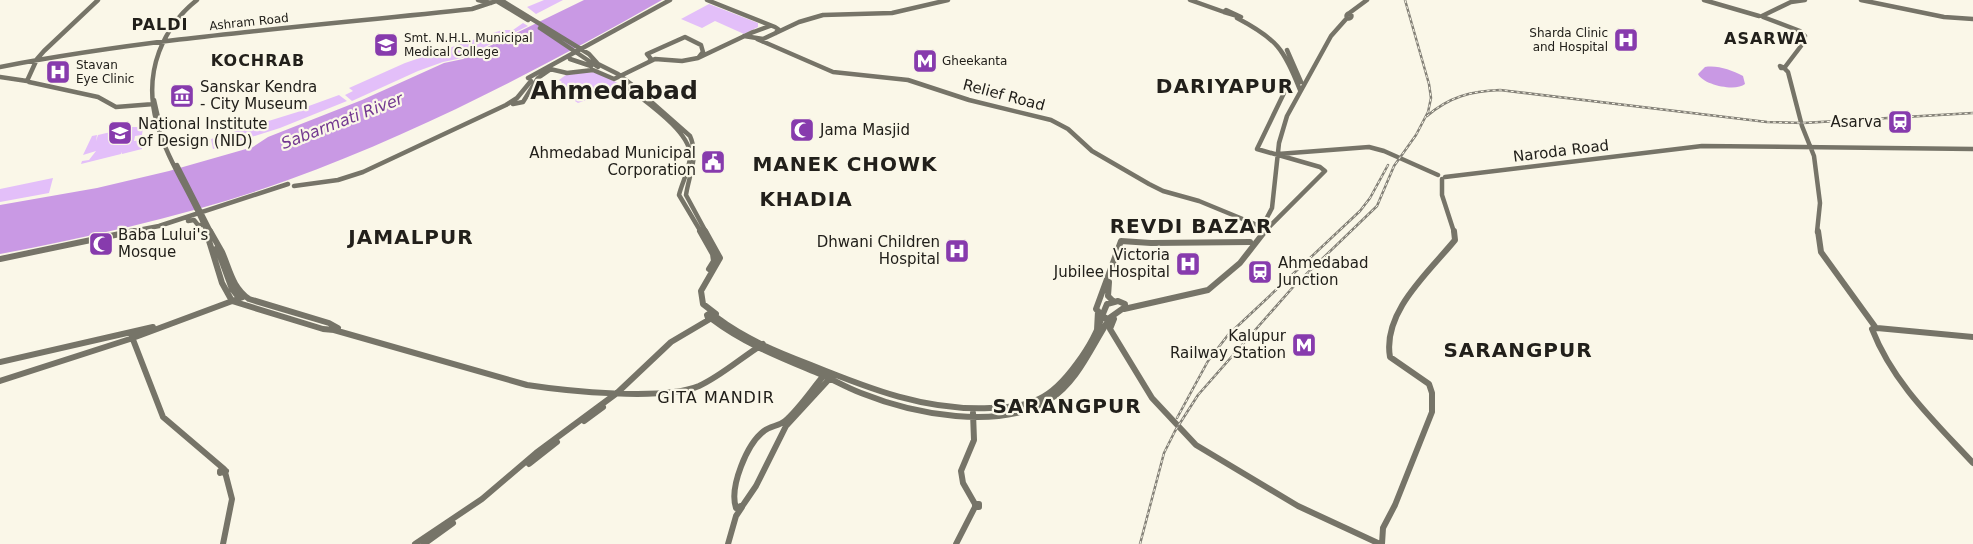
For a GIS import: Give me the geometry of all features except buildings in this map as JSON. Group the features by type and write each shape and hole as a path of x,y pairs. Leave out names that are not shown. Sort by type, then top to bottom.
{"main road":[{"path":"27,82 38,59 99,0"},
{"path":"198,0 182,15 165,40 154,62 153,104 160,135 212,239 228,291 236,300 527,385 559,390 668,392 698,386 760,346"},
{"path":"140,231 293,185 338,180 363,172 506,105 517,98 530,79 542,70 588,47 671,0"},
{"path":"293,185 329,185 352,180 514,104 524,94 530,79 671,0"},
{"path":"705,0 775,27 778,29 776,33"},
{"path":"705,0 759,22 762,24 761,28"},
{"path":"764,40 788,27 817,16 841,16 871,11 892,12 948,0"},
{"path":"1122,310 1208,290 1240,263 1269,218 1280,132 1300,90 1295,81 1291,56 1284,46 1264,30 1239,17 1191,0"},
{"path":"1098,311 1152,398 1177,428 1196,445 1286,500 1381,544 1383,528 1395,505 1432,412 1432,393 1428,384 1390,357 1387,341 1407,298 1455,240 1455,229 1441,193 1442,177 1369,147 1347,146 1294,152 1260,152 1256,147 1282,94 1295,81 1310,75 1337,28 1367,0"},
{"path":"1705,0 1761,16 1800,33 1803,37 1802,43 1787,64 1785,70 1802,126 1813,154 1818,196 1819,226 1817,237 1821,252 1876,329 1880,349 1907,392 1973,462"},
{"path":"1761,16 1791,2 1805,0"},
{"path":"1861,0 1944,17 1973,19"},
{"path":"496,1 523,15 586,55 592,64 619,76 684,130 694,142 695,156 686,195 720,258 701,291 703,304 720,325 760,346 888,402 916,409 974,413 1011,412 1036,406 1051,399 1068,383 1107,325 1125,305 1122,302 1100,298"},
{"name":"Ashram Road","path":"175,39 464,10 482,2 496,1"},
{"name":"Ashram Road","path":"175,39 464,10 496,1"},
{"path":"656,50 649,56 658,59 682,61 696,59 761,28 788,27"},
{"path":"753,32 751,35 757,38"},
{"name":"Relief Road","path":"742,36 764,40 833,72 850,76 908,80 969,100 1050,120 1068,129 1090,150 1149,184 1163,191 1199,200 1262,229"},
{"path":"647,63 651,59 646,55 685,37 708,49 716,49"},
{"path":"165,40 175,39"},
{"path":"0,67 38,59 175,39"},
{"path":"696,59 702,54 701,45"},
{"path":"514,104 523,102 538,78 587,50 588,47"},
{"path":"570,59 619,76"},
{"path":"550,70 567,73 593,70 614,79 658,59"},
{"path":"0,78 94,96 118,107 153,104"},
{"name":"Naroda Road","path":"1442,177 1530,171 1700,150 1973,150"},
{"path":"1262,229 1276,220 1325,170 1278,152"},
{"path":"1294,152 1292,156 1296,160"},
{"path":"1269,218 1276,220"},
{"path":"0,259 192,220 198,225 204,225"},
{"path":"212,239 219,245 236,288 243,296 329,323 332,328"},
{"path":"212,239 215,268 231,300"},
{"path":"1122,241 1151,243 1250,242"},
{"path":"1097,330 1097,306 1122,241"},
{"path":"1111,300 1108,287 1122,241"},
{"path":"0,381 131,338 243,296"},
{"path":"0,362 143,332 231,300 323,329 332,328"},
{"path":"1107,325 1106,306 1111,300"},
{"path":"415,544 482,499 522,464 619,391 671,342 703,323 711,316"},
{"path":"711,316 760,346"},
{"path":"703,323 720,325"},
{"path":"974,413 1032,402 1049,393 1064,379 1097,330 1107,325"},
{"path":"1876,329 1973,337"},
{"path":"131,338 161,418 223,471 230,500 222,544"},
{"path":"727,544 733,516 732,490 739,472 761,435 780,425 828,375"},
{"path":"727,544 736,516 767,466 783,431 828,375"},
{"path":"630,380 633,392"},
{"path":"424,544 485,501 608,403 610,398"},
{"path":"974,413 973,445 961,466 961,473 963,483 977,506"},
{"path":"774,428 783,431"},
{"path":"733,504 736,508 743,505"},
{"path":"956,544 977,506"},
{"path":"961,544 977,506"}],"shaded area":[{"path":"544,0 563,0 536,14 527,7"},
{"path":"709,4 758,23 758,27 744,34 715,21 702,28 681,19"},
{"path":"523,23 528,26 462,58 443,62 418,71 352,101 345,95 353,91 349,88 405,63 502,30 513,30"},
{"path":"595,72 624,86 578,103 555,88 562,82 559,80 567,74"},
{"path":"339,95 347,101 280,128 213,149 211,139 307,109 306,107"},
{"path":"132,127 143,127 142,135 135,136 134,141 142,140 142,149 122,154 122,152 121,154 81,164 82,161 89,160 96,151 83,155 92,136 97,135 96,141 98,135"},
{"path":"53,178 49,193 0,202 0,189"}],"water":[{"name":"Sabarmati River","path":"584,0 662,0 479,98 336,162 253,192 182,213 110,231 0,254 0,205 97,188 169,171 253,147 268,137 362,100 444,63 463,59"},
{"path":"1705,67 1720,67 1734,72 1743,76 1745,84 1727,87 1713,84 1701,78 1698,74"}],"railway":[{"path":"1140,544 1164,453 1175,431 1198,395 1294,286 1377,206 1394,166 1416,135 1428,112 1431,98 1429,84 1405,0"},
{"path":"1427,116 1435,109 1461,96 1500,90 1767,122 1803,123 1973,113"},
{"path":"1177,418 1208,361 1228,335 1360,211 1370,198 1388,165"}],"place":[{"name":"Sharda Clinic and Hospital","path":"1626,40"},
{"name":"Smt. N.H.L. Municipal Medical College","path":"386,45"},
{"name":"Gheekanta","path":"925,61"},
{"name":"Stavan Eye Clinic","path":"58,72"},
{"name":"Sanskar Kendra - City Museum","path":"182,96"},
{"name":"Asarva","path":"1900,122"},
{"name":"Jama Masjid","path":"802,130"},
{"name":"National Institute of Design (NID)","path":"120,133"},
{"name":"Ahmedabad Municipal Corporation","path":"713,162"},
{"name":"Baba Lului's Mosque","path":"101,244"},
{"name":"Dhwani Children Hospital","path":"957,251"},
{"name":"Victoria Jubilee Hospital","path":"1188,264"},
{"name":"Ahmedabad Junction","path":"1260,272"},
{"name":"Kalupur Railway Station","path":"1304,345"}],"district":[{"name":"PALDI","path":"160,24"},
{"name":"ASARWA","path":"1766,38"},
{"name":"KOCHRAB","path":"258,60"},
{"name":"DARIYAPUR","path":"1225,86"},
{"name":"Ahmedabad","path":"614,90"},
{"name":"MANEK CHOWK","path":"845,164"},
{"name":"KHADIA","path":"806,199"},
{"name":"REVDI BAZAR","path":"1191,226"},
{"name":"JAMALPUR","path":"411,237"},
{"name":"SARANGPUR","path":"1518,350"},
{"name":"GITA MANDIR","path":"716,397"},
{"name":"SARANGPUR","path":"1067,406"}]}
